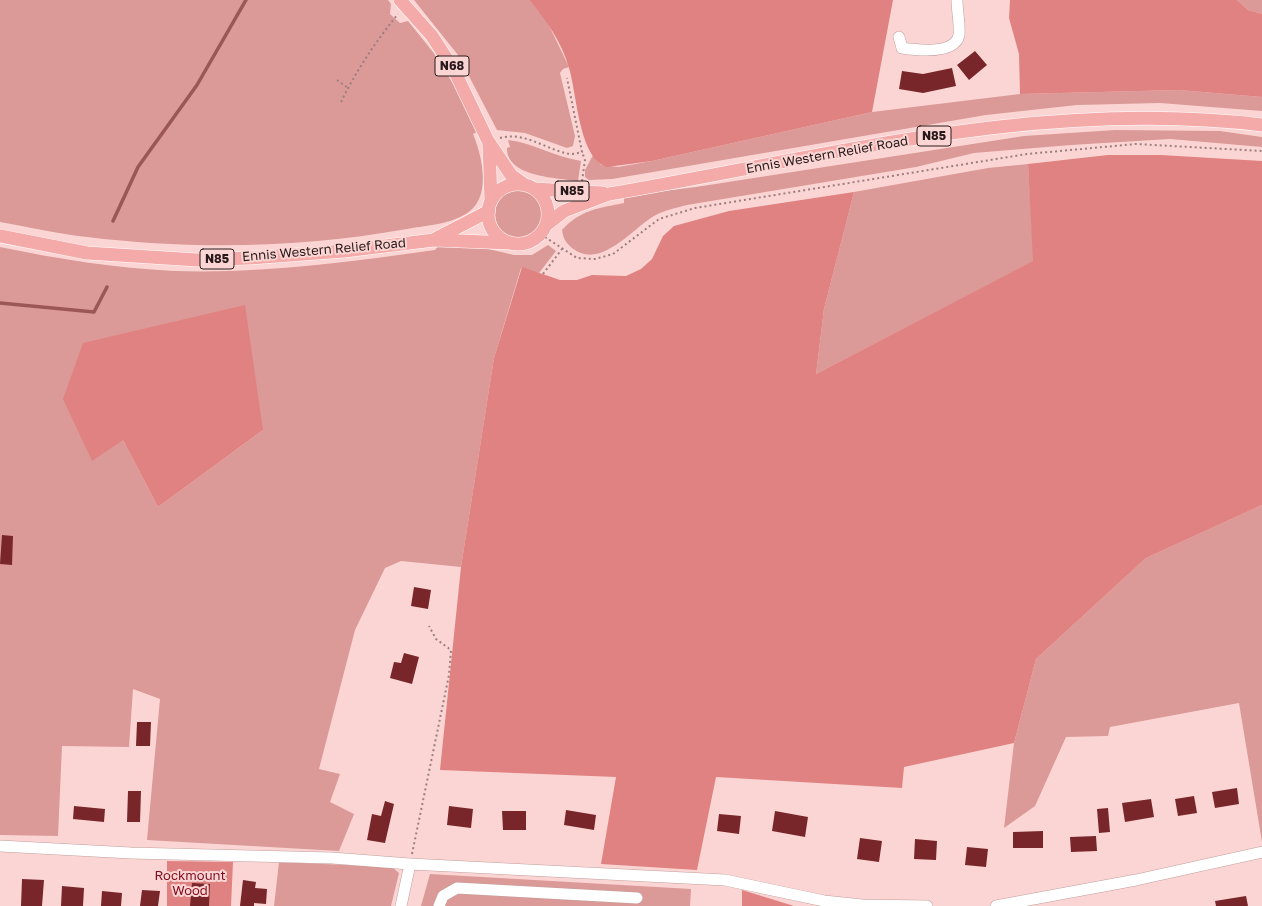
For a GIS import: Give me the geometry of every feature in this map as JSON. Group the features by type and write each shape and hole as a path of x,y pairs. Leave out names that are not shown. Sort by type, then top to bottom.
{"main road":[{"name":"N68","path":"402,2 432,36 454,70 488,141 511,176 530,187"},
{"name":"Ennis Western Relief Road","path":"543,229 564,211 609,194 985,128 1076,119 1158,118 1262,125"},
{"name":"N68","path":"488,141 490,206"},
{"name":"N85","path":"490,206 497,193 505,187 515,184 530,187 542,196 547,205 548,215 543,229 526,243 510,242"},
{"name":"Ennis Western Relief Road","path":"530,187 609,194"},
{"name":"Ennis Western Relief Road","path":"434,240 490,206"},
{"path":"490,206 489,221 494,231 501,238 510,242"},
{"name":"Ennis Western Relief Road","path":"0,236 87,253 197,260 250,258 344,251 434,240 510,242"}],"street":[{"path":"899,37 902,48 923,51 947,48 955,42 959,36 957,0"},
{"path":"0,846 131,853 332,858 410,864 725,880 824,901 862,905 927,906"},
{"path":"996,906 1136,880 1262,852"},
{"path":"401,906 410,864"},
{"path":"439,906 443,896 457,888 637,898"}],"path":[{"path":"341,102 348,88 402,2"},
{"path":"567,78 582,152 585,160 582,183"},
{"path":"337,80 348,88"},
{"path":"488,141 506,136 524,138 570,154 582,152"},
{"path":"543,229 562,249 577,258 595,259 613,254 659,219 695,208 1027,154 1136,144 1262,151"},
{"path":"543,274 562,249"},
{"path":"410,864 449,675 451,650 436,639 429,626"}],"shaded area":[{"path":"0,0 388,0 391,4 390,14 400,23 408,21 433,52 456,88 477,132 473,134 479,151 483,181 479,199 468,213 452,220 433,225 327,240 247,245 167,244 127,241 65,234 0,222"},
{"path":"414,0 529,0 545,17 569,67 563,69 560,73 575,136 573,146 567,148 525,133 497,130 458,55"},
{"path":"1237,0 1262,0 1262,14 1248,10"},
{"path":"1179,90 1262,97 1262,111 1160,103 1077,105 986,115 612,179 589,180 585,177 585,170 593,155 601,165 618,167 652,161 872,112 1020,94"},
{"path":"1115,130 1220,131 1262,137 1262,147 1170,139 974,153 916,167 674,208 654,216 616,245 605,251 594,254 583,254 572,248 565,240 562,233 562,230 569,223 583,214 598,208 624,203 624,196 696,187 1024,136"},
{"path":"508,140 527,144 581,161 578,181 546,177 524,170 515,165 509,158 507,148 510,147"},
{"path":"1028,164 1034,261 816,374 824,309 854,192 988,168"},
{"path":"519,190 528,192 536,197 541,205 543,214 541,223 536,231 528,236 519,238 510,236 502,231 497,223 495,214 497,205 502,197 510,192"},
{"path":"467,244 514,255 532,255 548,245 556,251 539,273 521,268 494,358 461,567 401,561 385,568 355,630 319,769 340,774 330,802 354,814 339,851 147,840 160,699 133,689 129,747 62,746 58,836 0,835 0,247 65,259 152,270 240,271 337,263 435,250 439,245","holes":["263,430 158,507 123,440"]},
{"path":"1262,505 1262,842 1239,703 1110,727 1108,736 1066,737 1035,806 1004,828 1014,743 1036,659 1146,558"},
{"path":"279,862 392,867 399,873 391,906 274,906"},
{"path":"430,874 691,889 690,906 421,906"}],"green space":[{"path":"529,0 893,0 872,112 652,161 607,167 598,162 590,152 580,124 572,79 566,59 558,41 547,23"},
{"path":"1010,0 1237,0 1248,10 1262,14 1262,97 1179,90 1020,94 1019,54 1009,18"},
{"path":"1108,155 1161,155 1262,161 1262,505 1146,558 1036,659 1014,743 904,767 902,788 716,777 697,870 601,864 616,777 440,770 461,567 494,358 522,267 560,280 577,280 592,275 626,276 641,269 652,259 663,236 674,226 729,211 854,192 824,309 816,374 1033,261 1028,164"},
{"path":"245,305 263,430 158,507 123,440 92,461 63,399 83,343"},
{"name":"Rockmount Wood","path":"167,861 233,862 231,906 167,906"},
{"path":"742,890 794,906 742,906"}],"building":[{"path":"975,51 987,65 969,80 957,65"},
{"path":"952,68 956,86 923,93 899,89 902,71 923,74"},
{"path":"2,535 13,536 12,565 0,564"},
{"path":"414,587 431,590 428,609 411,606"},
{"path":"404,653 419,657 412,684 390,678 394,662 401,663"},
{"path":"137,722 151,722 150,746 136,746"},
{"path":"1237,788 1239,804 1215,808 1212,792"},
{"path":"128,791 141,791 140,822 127,822"},
{"path":"1194,796 1197,813 1178,816 1175,799"},
{"path":"1151,799 1154,817 1125,822 1122,803"},
{"path":"385,801 394,804 385,843 367,840 372,814 381,816"},
{"path":"74,806 105,809 104,822 73,819"},
{"path":"449,806 473,809 471,828 447,825"},
{"path":"1108,808 1110,832 1099,833 1097,809"},
{"path":"566,810 596,815 594,830 564,825"},
{"path":"502,811 526,811 526,830 503,830"},
{"path":"775,811 808,817 805,837 772,831"},
{"path":"719,814 741,816 739,834 717,831"},
{"path":"1043,831 1043,848 1013,848 1013,832"},
{"path":"1096,836 1097,851 1071,852 1070,837"},
{"path":"860,838 882,841 879,862 857,859"},
{"path":"915,839 937,841 936,860 914,859"},
{"path":"967,847 988,849 986,867 965,865"},
{"path":"22,879 44,880 42,906 21,906"},
{"path":"243,880 256,882 255,888 267,889 266,904 254,903 254,906 240,906"},
{"path":"192,883 210,884 209,906 190,906"},
{"path":"62,886 84,888 83,906 61,906"},
{"path":"142,890 160,891 158,906 140,906"},
{"path":"102,891 122,893 121,906 101,906"},
{"path":"1246,896 1248,906 1216,906 1215,901"}],"waterway":[{"path":"113,221 138,167 197,85 246,0"},
{"path":"0,303 94,312 107,287"}]}
